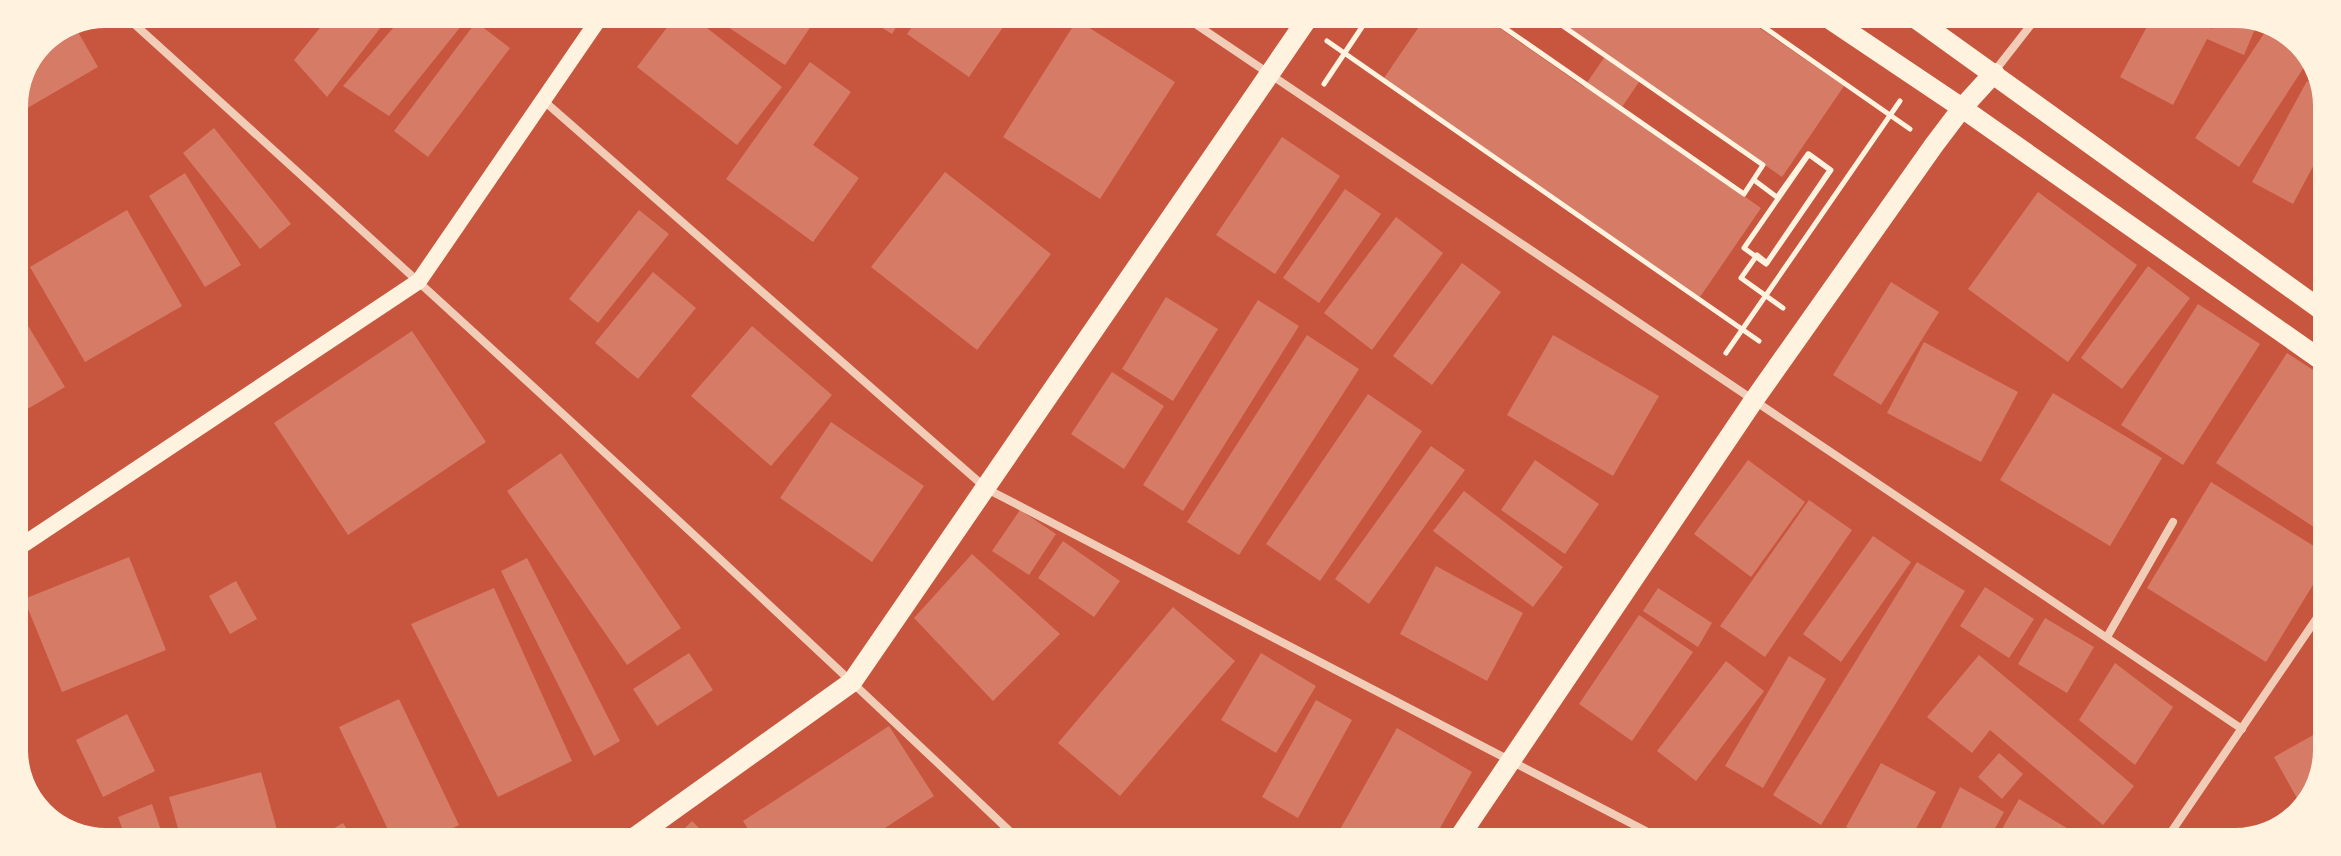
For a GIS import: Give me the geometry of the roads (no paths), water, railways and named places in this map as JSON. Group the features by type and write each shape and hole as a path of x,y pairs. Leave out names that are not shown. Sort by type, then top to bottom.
{"main road":[{"path":"26,543 419,281 594,26"},
{"path":"645,830 852,682 1302,26"},
{"path":"1840,26 2315,356"},
{"path":"1926,26 2315,305"},
{"path":"1464,830 1807,324 1934,145 1994,73"}],"street":[{"path":"137,26 419,281 1008,830"},
{"path":"1198,26 2242,729"},
{"path":"1994,73 2030,26"},
{"path":"544,101 987,489 1644,830"},
{"path":"2107,637 2173,522"},
{"path":"2173,830 2315,621"}]}
